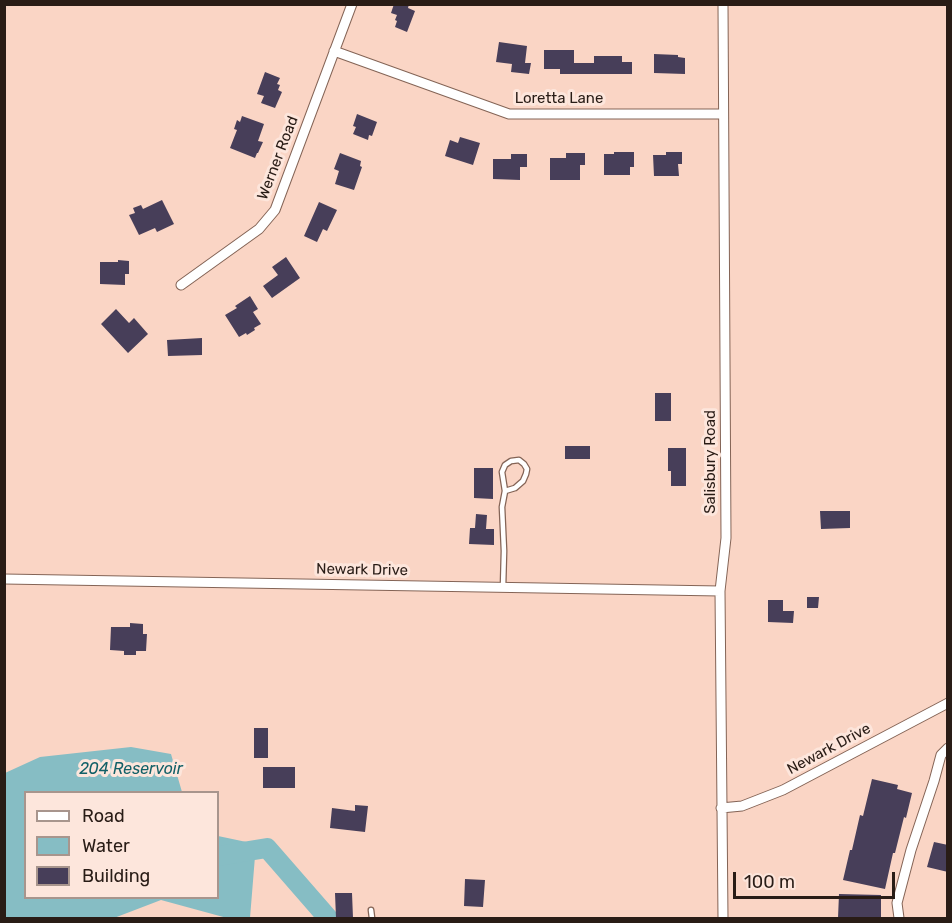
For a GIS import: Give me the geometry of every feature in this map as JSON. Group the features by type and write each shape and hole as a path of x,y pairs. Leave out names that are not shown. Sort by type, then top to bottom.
{"street":[{"name":"Werner Road","path":"181,285 259,229 275,210 352,4"},
{"name":"Salisbury Road","path":"723,4 726,538 720,591 723,918"},
{"name":"Loretta Lane","path":"334,51 508,114 723,114"},
{"name":"Newark Drive","path":"4,579 720,591"},
{"name":"Newark Drive","path":"721,808 742,806 783,790 948,704"},
{"path":"899,918 897,903 911,850 934,781 940,755 948,748"}],"lane":[{"path":"503,587 502,507 505,491 502,472 505,465 519,460 526,469 523,481 515,488 505,491"},
{"path":"371,910 372,918"}],"water":[{"name":"204 Reservoir","path":"131,747 171,754 182,791 24,791 24,899 219,899 219,836 256,844 250,918 227,918 161,900 114,918 5,918 5,773 40,757"}],"building":[{"path":"394,4 409,4 408,8 415,11 407,32 395,27 397,15 391,13"},
{"path":"499,42 527,46 525,63 531,63 529,74 511,72 512,64 496,62"},
{"path":"544,50 574,50 574,63 594,63 594,56 622,56 622,62 632,62 632,74 560,74 560,69 544,69"},
{"path":"654,54 678,55 678,57 685,58 685,74 654,73"},
{"path":"265,72 280,78 277,84 280,85 278,90 282,92 275,108 261,103 264,96 257,94"},
{"path":"357,114 377,122 368,140 353,134"},
{"path":"242,116 264,124 258,141 263,142 255,158 230,148 237,130 234,129 237,120 240,122"},
{"path":"460,137 480,143 473,165 445,156 450,140 458,143"},
{"path":"614,152 634,152 634,167 630,167 630,175 604,175 604,154 614,154"},
{"path":"666,152 682,152 682,164 678,164 679,176 654,176 653,155 666,155"},
{"path":"340,153 361,161 360,166 362,167 354,190 335,184 339,171 334,169"},
{"path":"566,153 585,153 585,165 580,165 580,180 550,180 550,158 566,158"},
{"path":"511,154 527,154 527,167 520,167 520,180 493,179 493,159 511,159"},
{"path":"162,200 174,224 157,232 155,228 139,235 129,215 135,213 133,208 141,205 143,209"},
{"path":"319,202 337,210 327,231 323,229 317,242 304,236"},
{"path":"286,257 300,278 272,298 263,286 278,275 272,267"},
{"path":"118,260 129,261 129,274 125,274 125,285 100,284 100,262 118,262"},
{"path":"250,296 258,309 253,312 261,324 247,335 246,333 239,337 225,315"},
{"path":"116,309 129,323 134,318 148,334 128,353 101,324"},
{"path":"202,338 202,355 168,356 167,340"},
{"path":"655,393 671,393 671,421 655,421"},
{"path":"565,446 590,446 590,459 565,459"},
{"path":"668,448 686,448 686,486 671,486 671,471 668,471"},
{"path":"474,468 493,468 493,499 474,498"},
{"path":"820,511 850,511 850,528 821,529"},
{"path":"476,514 487,515 486,529 494,529 494,545 469,544 470,528 475,528"},
{"path":"807,597 819,597 818,608 807,608"},
{"path":"768,600 783,600 783,611 794,611 793,623 768,622"},
{"path":"130,623 143,624 143,634 147,634 146,651 136,651 136,655 124,655 124,651 110,650 111,627 130,627"},
{"path":"254,728 268,728 268,758 254,758"},
{"path":"263,767 295,767 295,788 263,788"},
{"path":"872,779 898,785 897,789 912,793 895,853 893,853 885,889 843,880"},
{"path":"355,805 368,806 365,832 330,828 332,808 355,811"},
{"path":"934,842 948,845 948,872 927,867"},
{"path":"465,879 485,880 483,907 464,906"},
{"path":"335,893 352,893 353,918 336,918"},
{"path":"839,894 881,895 881,918 838,918"}],"waterway":[{"path":"219,856 267,848 328,918"}]}
